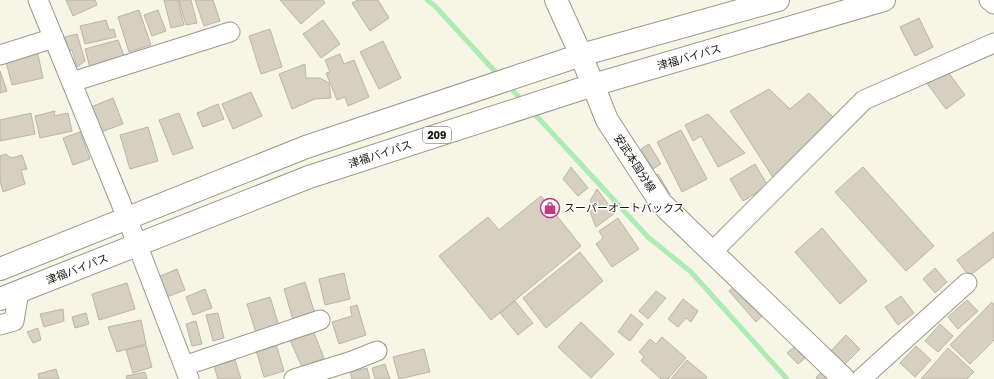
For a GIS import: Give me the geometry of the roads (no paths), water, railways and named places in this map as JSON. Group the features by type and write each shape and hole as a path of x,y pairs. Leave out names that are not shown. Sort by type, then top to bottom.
{"main road":[{"name":"安武本国分線","path":"556,0 581,55 607,120 661,203 711,253 844,379"},
{"path":"0,269 306,147 581,55 778,0"},
{"name":"津福バイパス","path":"10,295 310,177 593,85 884,0"}],"street":[{"path":"38,0 138,245 186,372 320,320"},
{"path":"990,0 994,4"},
{"path":"72,82 230,32"},
{"path":"0,54 54,38"},
{"path":"711,253 864,100 994,43"},
{"path":"860,379 967,283"},
{"path":"0,326 14,321 10,295"},
{"path":"294,379 352,361 377,351"}],"waterway":[{"path":"427,0 435,6 500,77"},
{"path":"508,85 523,102"},
{"path":"531,110 648,237 691,272 787,379"}],"place":[{"name":"スーパーオートバックス","path":"550,208"}]}
